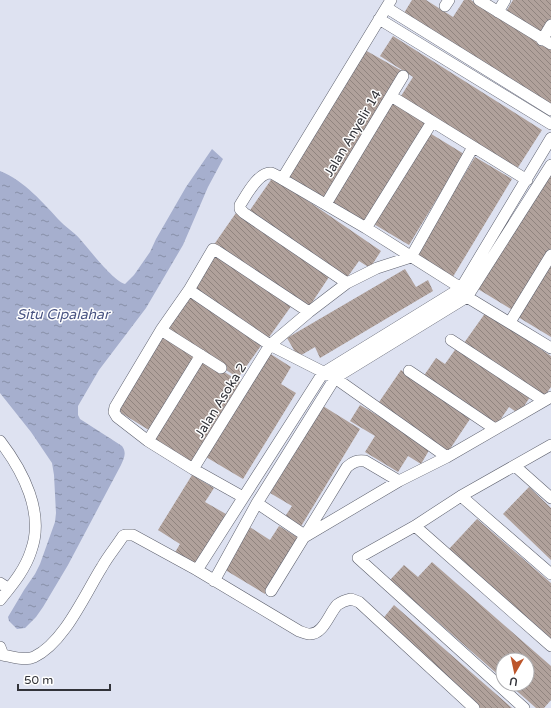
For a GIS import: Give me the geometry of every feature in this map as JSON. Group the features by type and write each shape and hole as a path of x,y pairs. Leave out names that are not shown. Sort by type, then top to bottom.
{"street":[{"path":"479,0 547,42 551,25"},
{"path":"498,12 505,0"},
{"path":"282,179 389,4 551,110"},
{"path":"379,19 551,124"},
{"name":"Jalan Anyelir 14","path":"326,204 403,76"},
{"path":"391,96 527,180"},
{"path":"366,228 432,122"},
{"path":"197,570 322,373 464,293 551,138"},
{"path":"411,257 473,147"},
{"path":"214,581 257,503 334,378 464,293 551,165"},
{"path":"348,283 240,209 240,205 258,179 264,174 272,173 366,228 464,293 551,347"},
{"path":"243,497 193,469 148,441 117,417 114,412 114,407 161,330 189,290 211,251 214,249 309,312"},
{"path":"510,322 551,255"},
{"name":"Jalan Asoka 2","path":"193,469 270,345 309,312 348,283 377,268 411,257"},
{"path":"189,290 270,345 334,378 447,457"},
{"path":"161,330 221,368"},
{"path":"306,536 400,480 447,457 547,399 451,340"},
{"path":"148,441 201,355"},
{"path":"409,371 495,429"},
{"path":"0,441 24,478 35,517 36,530 31,551 20,573 4,586 0,600"},
{"path":"524,708 358,558 415,526 461,496 551,445"},
{"path":"271,591 347,467 359,460 364,461 400,480"},
{"path":"515,466 551,498"},
{"path":"461,496 551,574"},
{"path":"257,503 306,536"},
{"path":"415,526 551,646"},
{"path":"1,654 18,658 32,658 45,650 74,615 102,566 123,536 137,536 300,631 309,634 316,632 321,628 337,605 343,601 351,599 359,602 474,708"}],"water":[{"name":"Situ Cipalahar","path":"212,149 223,159 208,187 183,245 146,308 99,370 78,406 78,415 80,419 122,446 125,453 121,465 68,565 43,607 25,628 17,629 9,621 8,617 40,564 55,522 56,513 52,463 31,432 0,393 0,171 18,181 33,193 78,237 114,277 125,284 134,275 150,252 186,187"}],"building":[{"path":"412,0 426,0 453,17 464,0 471,0 551,50 551,106 404,13"},
{"path":"513,0 551,0 551,20 541,37 504,15"},
{"path":"393,36 542,130 517,169 401,96 413,77 380,56"},
{"path":"365,50 402,71 323,201 287,179"},
{"path":"392,101 428,123 367,223 331,202"},
{"path":"428,132 464,154 409,245 372,223"},
{"path":"475,157 512,179 451,280 414,258"},
{"path":"551,170 551,251 514,311 478,289"},
{"path":"273,177 381,251 370,268 359,261 346,279 248,213"},
{"path":"238,210 331,274 307,310 213,246"},
{"path":"217,254 292,305 267,340 192,290"},
{"path":"551,263 551,337 518,317"},
{"path":"405,269 416,287 428,280 433,291 320,358 315,347 298,357 287,338"},
{"path":"188,292 263,343 238,378 164,328"},
{"path":"486,312 551,356 551,387 544,397 464,343"},
{"path":"164,335 198,356 152,432 118,411"},
{"path":"457,347 530,397 519,414 509,407 496,426 423,377 436,358 445,364"},
{"path":"269,353 291,367 281,384 296,393 243,479 206,457"},
{"path":"201,358 244,384 194,465 151,439"},
{"path":"401,370 465,413 472,416 448,452 377,405"},
{"path":"360,405 431,447 421,464 408,456 398,472 365,452 375,436 350,421"},
{"path":"323,406 360,429 300,528 284,518 292,506 270,493"},
{"path":"192,475 214,488 205,502 226,514 194,566 174,554 180,544 158,530"},
{"path":"529,487 551,508 551,560 503,514"},
{"path":"477,519 551,583 551,639 449,549"},
{"path":"248,526 270,540 279,526 299,538 265,594 222,568"},
{"path":"432,562 535,652 495,652 495,672 390,580 404,565 418,577"},
{"path":"394,605 512,708 480,708 381,621"},
{"path":"535,652 551,666 551,700 544,708 536,708 518,692 535,692"}]}
